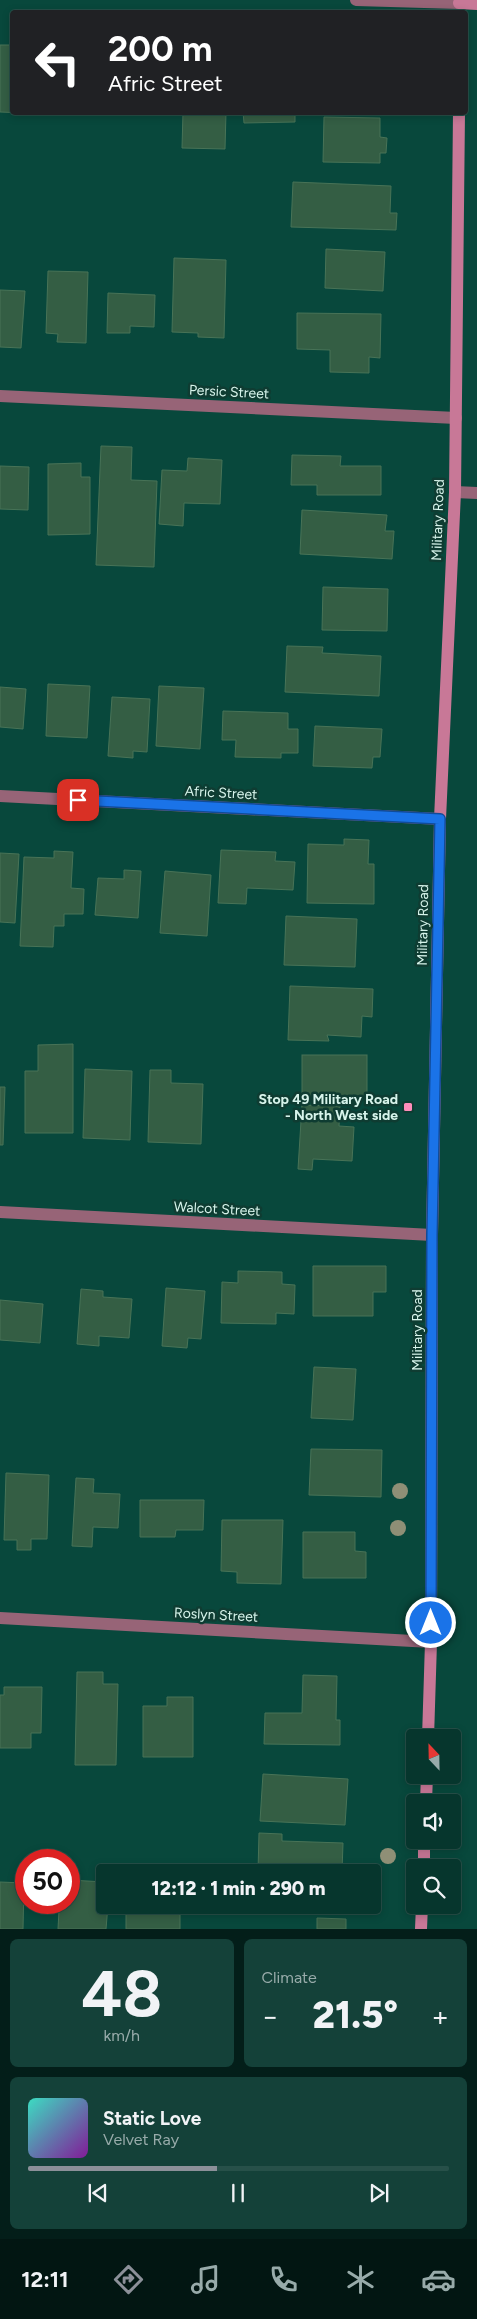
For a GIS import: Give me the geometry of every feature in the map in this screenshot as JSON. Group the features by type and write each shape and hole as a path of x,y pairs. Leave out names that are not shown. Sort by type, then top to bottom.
{"main road":[{"path":"459,5 477,4"},
{"name":"Military Road","path":"428,1729 431,1642 432,1235 440,819 455,492 459,115"},
{"path":"421,1929 422,1914"}],"street":[{"path":"356,0 459,5"},
{"name":"Persic Street","path":"0,396 456,418"},
{"path":"455,492 477,493"},
{"name":"Afric Street","path":"0,796 440,819"},
{"name":"Walcot Street","path":"0,1212 432,1235"},
{"name":"Roslyn Street","path":"0,1618 431,1642"}],"building":[{"path":"0,45 10,45 10,112 0,112"},
{"path":"183,115 226,115 225,149 182,148"},
{"path":"243,115 295,115 295,122 244,123"},
{"path":"324,117 380,118 380,137 387,138 386,153 380,153 380,163 323,162"},
{"path":"293,182 391,186 390,213 397,213 396,230 291,227"},
{"path":"326,249 385,252 383,291 325,288"},
{"path":"174,258 226,260 224,338 198,337 198,333 172,332"},
{"path":"48,271 88,272 86,343 57,342 58,334 46,333"},
{"path":"0,290 25,291 21,348 0,347"},
{"path":"108,293 155,295 154,327 130,326 130,333 107,333"},
{"path":"297,313 381,314 380,358 369,357 369,373 330,372 330,350 297,349"},
{"path":"101,446 132,447 131,480 157,481 154,567 96,565"},
{"path":"292,455 341,456 340,466 381,466 381,495 317,495 317,485 291,485"},
{"path":"188,458 222,460 220,504 184,503 183,526 159,524 162,470 187,471"},
{"path":"81,463 81,477 90,477 90,534 48,535 48,464"},
{"path":"0,466 29,467 28,510 0,509"},
{"path":"302,510 387,515 385,531 394,531 392,559 300,554"},
{"path":"323,587 388,589 387,631 322,630"},
{"path":"287,646 323,647 322,653 381,656 379,696 285,692"},
{"path":"48,684 90,686 87,738 46,736"},
{"path":"159,686 204,688 200,749 156,746"},
{"path":"0,687 26,689 23,729 0,727"},
{"path":"112,697 150,699 147,752 133,751 133,758 108,756"},
{"path":"223,711 288,713 288,729 298,729 298,753 281,753 281,758 235,757 236,740 222,740"},
{"path":"315,726 382,729 380,757 373,757 372,768 313,766"},
{"path":"344,839 369,840 368,864 374,864 374,904 307,903 308,844 344,845"},
{"path":"221,850 276,852 275,861 295,862 293,890 247,888 246,904 218,903"},
{"path":"54,851 73,852 71,888 84,889 83,914 64,914 64,926 54,926 53,947 20,946 24,857 54,858"},
{"path":"0,853 19,854 15,923 0,922"},
{"path":"124,870 141,871 138,918 95,915 98,878 124,879"},
{"path":"165,871 211,875 207,936 160,933"},
{"path":"286,916 357,919 355,967 284,965"},
{"path":"290,986 373,989 372,1017 362,1016 361,1037 327,1035 329,1041 288,1040"},
{"path":"73,1044 73,1133 25,1133 25,1071 38,1071 38,1045"},
{"path":"302,1055 367,1055 367,1096 302,1096"},
{"path":"85,1069 132,1071 130,1140 83,1138"},
{"path":"150,1070 171,1070 171,1083 203,1084 201,1144 148,1142"},
{"path":"0,1087 5,1087 3,1145 0,1145"},
{"path":"302,1105 340,1106 339,1126 354,1127 352,1161 313,1159 312,1170 298,1169"},
{"path":"313,1266 386,1266 386,1292 373,1292 373,1316 313,1316"},
{"path":"238,1271 282,1272 282,1284 295,1285 294,1314 276,1313 276,1324 221,1323 222,1282 238,1283"},
{"path":"166,1288 205,1291 201,1339 188,1338 187,1348 162,1346"},
{"path":"81,1289 103,1291 103,1297 132,1299 129,1338 99,1336 99,1346 77,1344"},
{"path":"0,1300 43,1304 40,1343 0,1340"},
{"path":"314,1367 356,1369 353,1420 311,1418"},
{"path":"311,1449 382,1450 381,1497 309,1495"},
{"path":"6,1473 49,1475 47,1539 31,1539 31,1550 17,1550 17,1540 4,1540"},
{"path":"76,1478 94,1479 93,1493 120,1494 118,1528 93,1527 92,1547 72,1546"},
{"path":"140,1500 204,1500 203,1530 176,1530 175,1537 140,1537"},
{"path":"222,1520 283,1520 281,1584 237,1583 237,1572 221,1571"},
{"path":"303,1532 355,1532 355,1551 366,1552 366,1578 303,1578"},
{"path":"77,1672 103,1672 103,1684 118,1684 116,1765 75,1765"},
{"path":"303,1675 337,1676 336,1720 340,1720 340,1745 264,1744 265,1713 302,1713"},
{"path":"4,1687 42,1687 41,1733 31,1733 31,1748 0,1748 0,1695 4,1695"},
{"path":"167,1697 193,1697 193,1757 143,1757 143,1706 167,1706"},
{"path":"263,1774 348,1779 345,1825 260,1821"},
{"path":"259,1833 282,1834 282,1841 343,1843 342,1864 258,1864"},
{"path":"80,1881 96,1882 96,1914 107,1914 106,1929 58,1929 59,1914 80,1914"},
{"path":"0,1882 15,1883 15,1914 23,1914 23,1929 0,1929"},
{"path":"126,1914 180,1914 180,1929 126,1929"},
{"path":"317,1918 346,1919 346,1929 317,1929"}],"place":[{"name":"Stop 49 Military Road - North West side","path":"408,1107"}],"route":[{"path":"78,800 440,819 432,1235 431,1623"}]}
